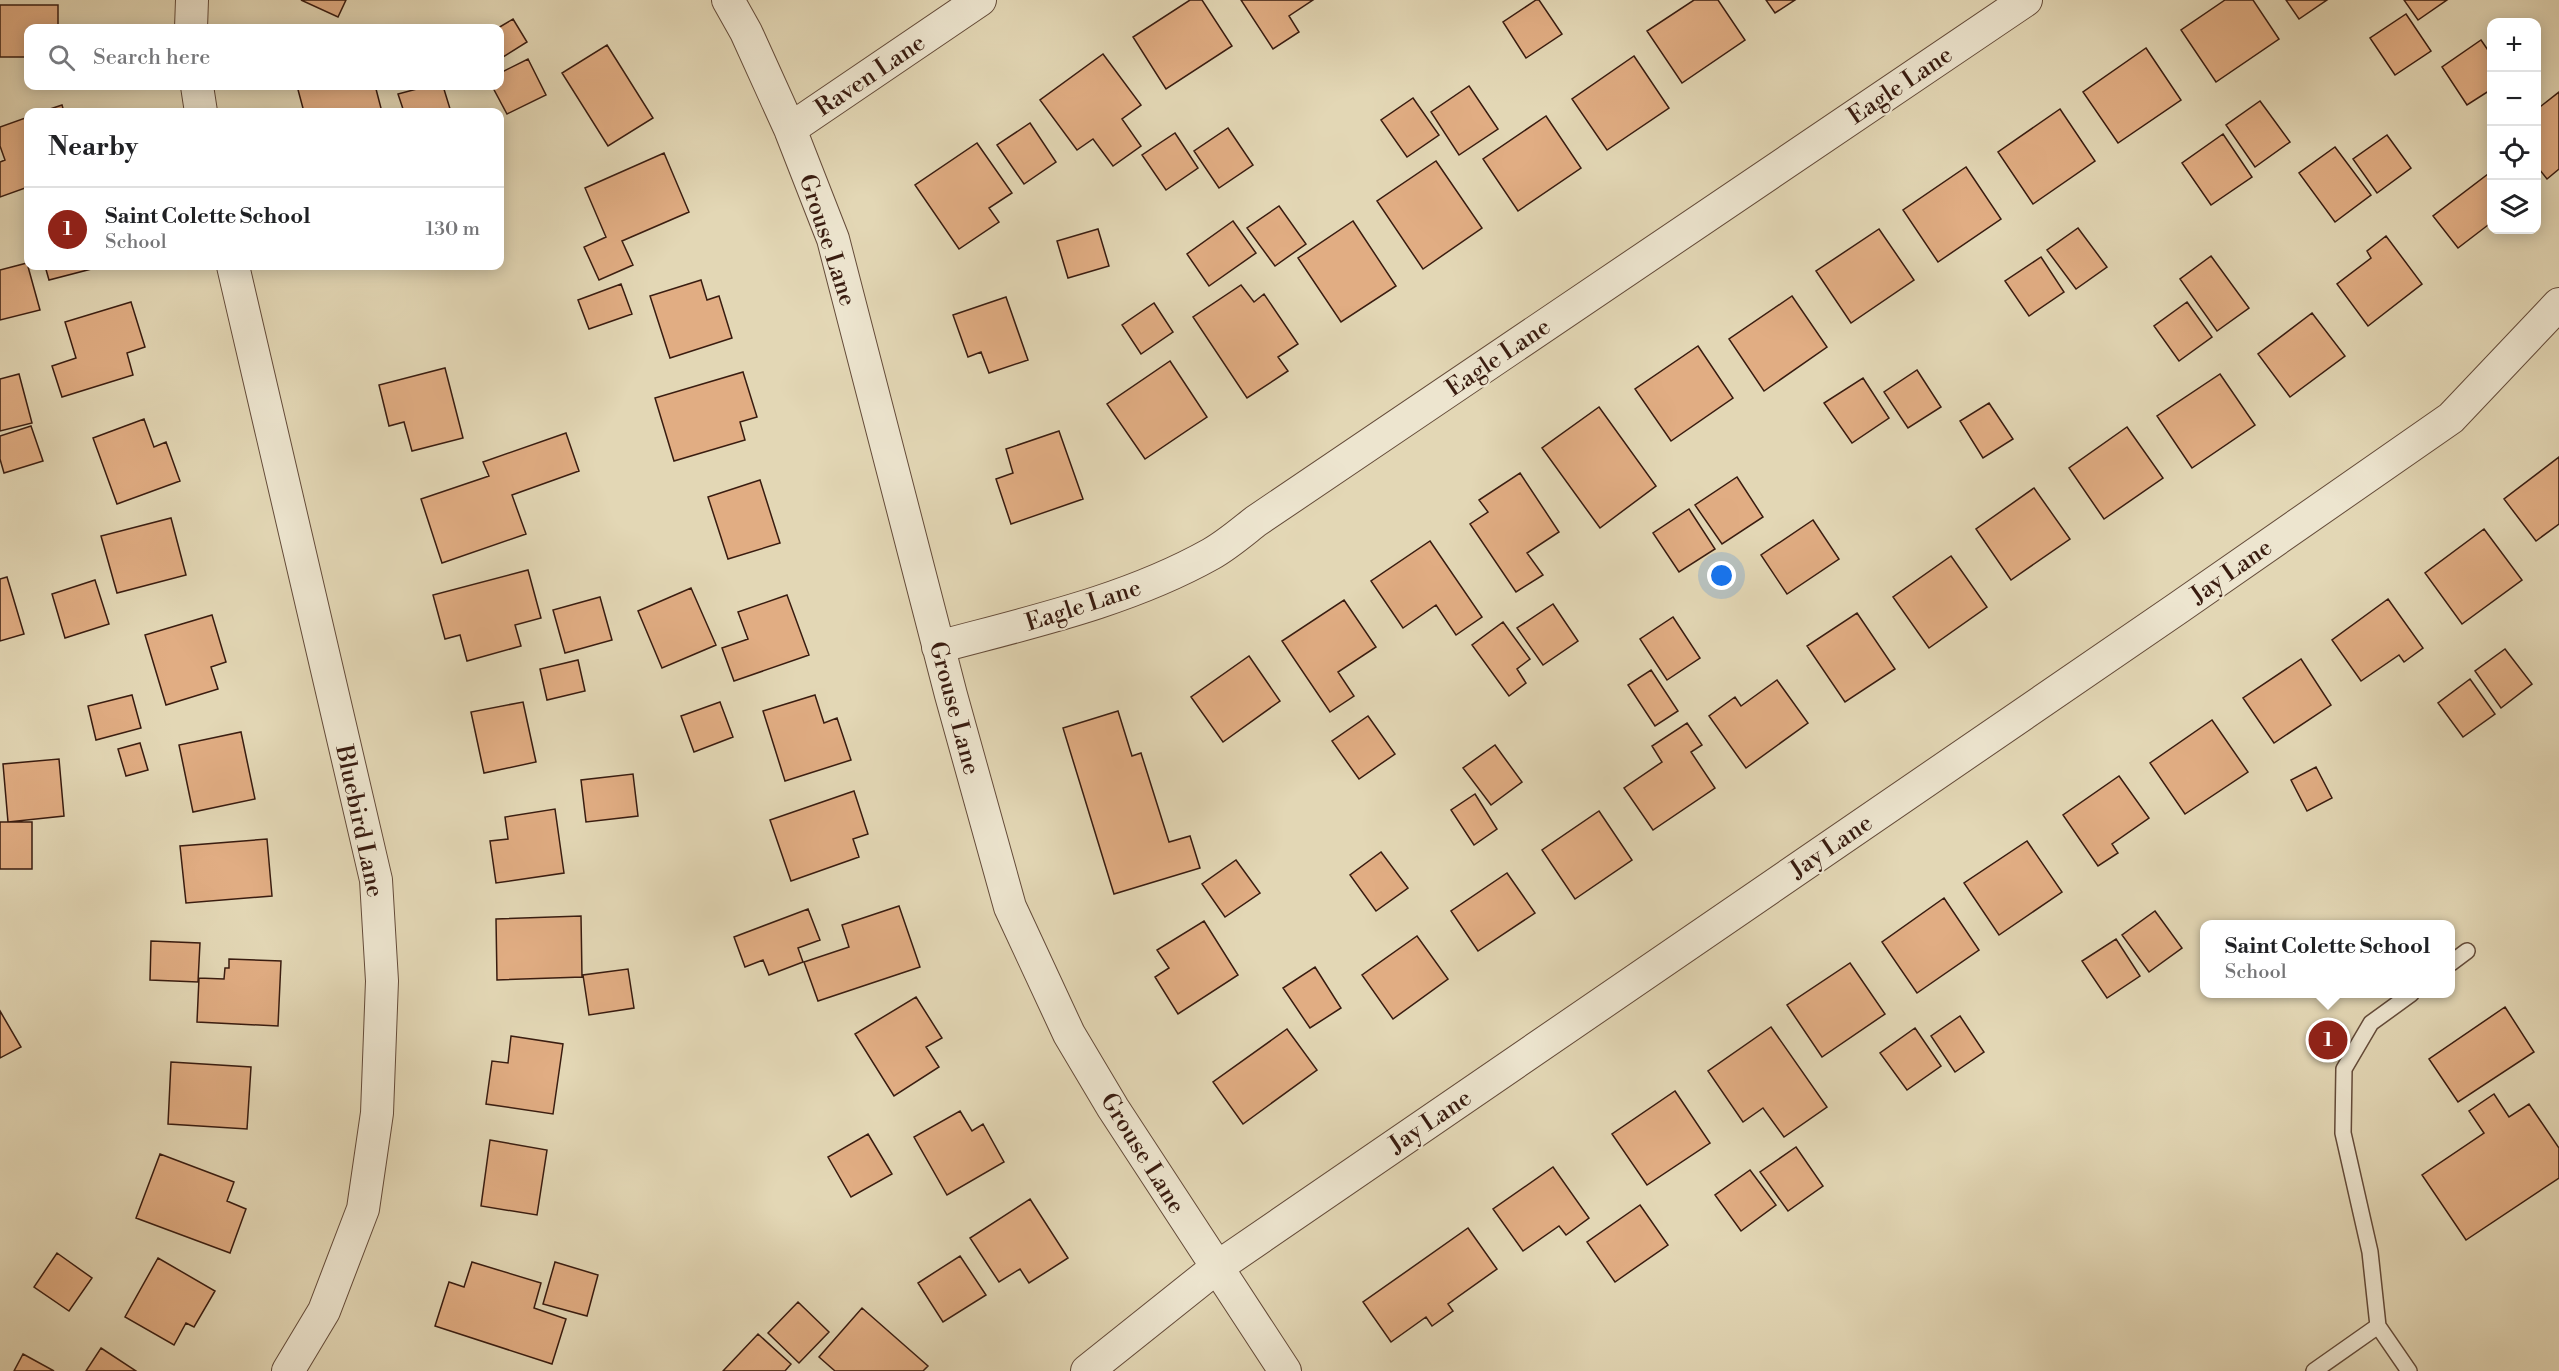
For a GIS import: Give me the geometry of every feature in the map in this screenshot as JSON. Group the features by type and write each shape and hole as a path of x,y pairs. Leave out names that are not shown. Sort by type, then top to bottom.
{"street":[{"path":"191,24 192,0"},
{"name":"Grouse Lane","path":"728,0 746,32 790,129 832,239 938,647 1010,908 1069,1034 1113,1108 1285,1371"},
{"name":"Raven Lane","path":"790,129 980,0"},
{"name":"Eagle Lane","path":"938,647 1068,612 1148,585 1213,553 1256,521 2026,0"},
{"path":"197,90 200,108"},
{"name":"Bluebird Lane","path":"233,270 376,880 382,981 377,1113 363,1209 324,1311 288,1371"},
{"name":"Jay Lane","path":"1087,1371 1216,1268 2451,418 2559,304"}],"lane":[{"path":"2455,960 2468,951"},
{"path":"2404,998 2371,1023 2344,1069 2343,1133 2370,1252 2378,1326 2409,1371"},
{"path":"2314,1371 2378,1326"}],"building":[{"path":"301,0 346,0 338,17"},
{"path":"1190,0 1202,0 1232,46 1166,89 1133,37"},
{"path":"1241,0 1313,0 1289,16 1299,32 1273,49"},
{"path":"1539,0 1562,34 1526,58 1503,22"},
{"path":"1694,0 1718,0 1745,40 1682,83 1647,31"},
{"path":"1766,0 1795,0 1775,13"},
{"path":"2225,0 2253,0 2279,39 2216,82 2181,30"},
{"path":"2286,0 2327,0 2299,19"},
{"path":"2404,0 2447,0 2418,20"},
{"path":"0,5 58,5 58,24 24,24 24,57 0,57"},
{"path":"2406,14 2431,51 2395,75 2370,38"},
{"path":"513,19 527,42 504,56 504,24"},
{"path":"2481,40 2487,49 2487,92 2467,105 2442,67"},
{"path":"607,45 653,118 608,146 562,73"},
{"path":"2146,48 2181,100 2118,143 2083,92"},
{"path":"1103,54 1141,105 1122,119 1141,146 1113,166 1093,139 1077,150 1040,100"},
{"path":"1634,56 1669,108 1607,150 1572,99"},
{"path":"528,59 546,95 507,114 494,90 504,90 504,71"},
{"path":"1469,86 1498,129 1459,155 1431,112"},
{"path":"298,90 376,90 381,108 303,108"},
{"path":"413,90 444,90 450,108 403,108 398,94"},
{"path":"2559,92 2559,169 2547,179 2541,171 2541,106"},
{"path":"1413,98 1439,135 1407,157 1381,120"},
{"path":"2260,101 2290,142 2255,167 2226,125"},
{"path":"2060,109 2095,161 2033,204 1998,152"},
{"path":"1546,116 1581,168 1518,211 1483,159"},
{"path":"24,118 24,188 0,197 0,162 5,160 0,146 0,127"},
{"path":"1030,123 1056,162 1024,184 997,145"},
{"path":"1228,128 1253,165 1219,188 1194,151"},
{"path":"1175,133 1198,168 1166,190 1142,155"},
{"path":"2223,134 2252,177 2211,205 2182,163"},
{"path":"2387,135 2411,168 2377,193 2353,159"},
{"path":"977,143 1012,193 989,208 999,222 959,249 915,185"},
{"path":"2335,147 2371,195 2335,222 2299,173"},
{"path":"664,153 689,212 622,241 633,265 599,280 584,247 606,237 585,188"},
{"path":"1436,161 1482,228 1423,269 1377,201"},
{"path":"1966,167 2001,219 1938,262 1903,210"},
{"path":"2487,175 2487,226 2458,248 2433,216"},
{"path":"1279,206 1306,244 1275,266 1247,228"},
{"path":"1233,221 1256,253 1209,286 1187,254"},
{"path":"1353,221 1396,286 1341,322 1298,258"},
{"path":"2078,228 2107,267 2076,289 2047,250"},
{"path":"1098,229 1109,266 1068,278 1057,241"},
{"path":"1879,229 1914,280 1851,323 1816,271"},
{"path":"2386,236 2422,284 2368,326 2337,284 2371,258 2367,251"},
{"path":"2211,256 2249,308 2217,331 2180,279"},
{"path":"2041,257 2064,292 2029,316 2005,281"},
{"path":"24,264 24,270 29,270 40,310 0,320 0,270"},
{"path":"46,270 88,270 49,280"},
{"path":"701,280 707,300 719,296 732,338 670,358 650,296"},
{"path":"621,284 632,314 589,329 578,300"},
{"path":"1241,285 1254,302 1264,294 1298,344 1278,357 1288,371 1247,398 1193,317"},
{"path":"1792,296 1827,347 1764,391 1729,339"},
{"path":"1006,297 1028,360 989,373 981,352 968,357 953,315"},
{"path":"131,302 145,347 127,353 133,375 62,397 52,366 76,358 65,322"},
{"path":"2187,302 2212,337 2179,361 2154,326"},
{"path":"1154,303 1173,332 1141,354 1122,325"},
{"path":"2312,313 2345,356 2290,397 2258,354"},
{"path":"1698,346 1733,398 1671,441 1635,389"},
{"path":"1170,361 1207,417 1145,459 1107,404"},
{"path":"445,368 463,438 412,451 404,422 389,426 379,385"},
{"path":"1917,370 1941,407 1908,428 1884,392"},
{"path":"743,372 757,417 740,422 745,440 674,461 655,398"},
{"path":"19,374 32,423 0,431 0,379"},
{"path":"2220,374 2255,425 2192,468 2157,416"},
{"path":"1863,378 1889,418 1852,443 1824,403"},
{"path":"1989,403 2013,439 1983,458 1960,421"},
{"path":"1599,407 1656,486 1600,528 1542,448"},
{"path":"144,419 154,447 166,442 180,481 117,504 93,438"},
{"path":"31,426 43,461 4,473 0,459 0,436"},
{"path":"2127,427 2163,478 2104,519 2069,468"},
{"path":"1059,431 1083,499 1011,524 996,479 1013,473 1006,449"},
{"path":"566,433 579,471 512,495 526,534 442,563 421,499 489,476 483,462"},
{"path":"2559,457 2559,524 2536,541 2504,499"},
{"path":"1520,473 1559,532 1527,553 1543,575 1516,592 1470,524 1488,512 1479,500"},
{"path":"1737,477 1763,517 1722,544 1695,505"},
{"path":"760,480 780,543 728,559 708,497"},
{"path":"2034,488 2070,539 2011,580 1976,529"},
{"path":"1689,509 1715,549 1679,572 1653,533"},
{"path":"171,518 186,575 117,593 101,536"},
{"path":"1813,520 1839,559 1787,594 1761,555"},
{"path":"2484,529 2522,580 2462,624 2425,573"},
{"path":"1430,541 1482,617 1456,635 1436,605 1403,628 1371,581"},
{"path":"1951,556 1987,607 1929,648 1893,597"},
{"path":"528,570 541,618 515,625 521,646 467,661 460,635 445,639 433,595"},
{"path":"7,577 24,634 0,641 0,579"},
{"path":"95,580 109,624 65,638 52,594"},
{"path":"691,588 716,645 662,668 638,611"},
{"path":"787,595 809,655 734,681 722,648 748,639 738,612"},
{"path":"600,597 612,640 565,653 553,610"},
{"path":"2388,599 2423,648 2404,662 2399,655 2361,681 2332,640"},
{"path":"1344,600 1376,647 1338,672 1354,696 1330,712 1282,641"},
{"path":"1553,604 1578,641 1543,665 1517,628"},
{"path":"1857,613 1895,669 1845,702 1807,646"},
{"path":"212,615 226,662 211,667 218,689 166,705 145,635"},
{"path":"1673,617 1700,658 1667,680 1640,639"},
{"path":"1503,622 1530,659 1517,669 1526,683 1509,696 1472,645"},
{"path":"2505,649 2532,684 2501,708 2475,671"},
{"path":"1249,656 1280,701 1223,742 1191,697"},
{"path":"2301,659 2331,705 2274,743 2243,698"},
{"path":"578,660 585,691 547,700 540,669"},
{"path":"1651,670 1678,711 1655,726 1628,685"},
{"path":"2470,679 2495,714 2463,737 2438,703"},
{"path":"1777,680 1808,723 1746,768 1709,716 1735,697 1741,706"},
{"path":"132,695 141,728 96,740 88,706"},
{"path":"815,695 824,723 837,718 851,760 785,781 763,711"},
{"path":"523,702 536,762 484,773 471,712"},
{"path":"720,702 733,737 694,752 681,716"},
{"path":"1118,711 1132,756 1141,753 1169,842 1190,836 1200,868 1114,894 1063,728"},
{"path":"1368,716 1395,754 1359,779 1332,741"},
{"path":"2212,720 2248,772 2185,814 2150,763"},
{"path":"1687,723 1702,745 1691,752 1715,788 1653,830 1624,788 1662,762 1652,746"},
{"path":"241,732 255,799 193,812 179,745"},
{"path":"140,743 148,770 126,776 118,749"},
{"path":"1495,745 1522,782 1491,805 1463,768"},
{"path":"59,759 64,816 8,822 3,764"},
{"path":"2316,767 2332,798 2307,811 2291,780"},
{"path":"633,774 638,816 586,822 581,780"},
{"path":"2119,776 2149,818 2112,844 2118,853 2098,866 2063,815"},
{"path":"854,791 868,834 853,839 859,857 791,881 770,820"},
{"path":"1475,794 1497,829 1474,845 1451,810"},
{"path":"555,809 564,873 496,883 490,841 508,839 505,817"},
{"path":"1599,811 1632,860 1575,899 1542,850"},
{"path":"0,822 32,822 32,869 0,869"},
{"path":"267,839 272,896 186,903 180,846"},
{"path":"2027,841 2062,892 1999,935 1964,883"},
{"path":"1381,852 1408,888 1376,911 1350,875"},
{"path":"1236,860 1260,893 1225,917 1202,884"},
{"path":"1507,873 1535,913 1478,951 1451,911"},
{"path":"1944,898 1979,950 1917,993 1882,942"},
{"path":"899,906 920,967 818,1001 804,962 849,947 842,925"},
{"path":"808,909 820,940 798,948 803,962 769,975 763,960 745,967 734,937"},
{"path":"2155,911 2182,948 2149,972 2122,935"},
{"path":"581,916 582,977 497,980 496,919"},
{"path":"1204,921 1238,975 1178,1014 1155,977 1169,968 1157,950"},
{"path":"1417,936 1448,979 1393,1019 1362,975"},
{"path":"2116,939 2140,976 2107,998 2082,961"},
{"path":"151,941 200,943 198,982 150,980"},
{"path":"229,959 281,961 278,1026 197,1022 199,978 224,979 225,968 229,968"},
{"path":"1850,963 1885,1014 1822,1057 1787,1005"},
{"path":"1315,967 1341,1008 1310,1028 1283,988"},
{"path":"628,969 634,1008 589,1015 583,975"},
{"path":"916,997 942,1038 926,1047 939,1067 894,1096 855,1034"},
{"path":"2505,1007 2534,1052 2458,1102 2429,1059"},
{"path":"0,1011 21,1047 0,1058"},
{"path":"1960,1016 1984,1052 1955,1072 1931,1036"},
{"path":"1771,1027 1827,1107 1784,1137 1763,1108 1743,1122 1708,1071"},
{"path":"1915,1028 1941,1066 1907,1090 1880,1053"},
{"path":"1287,1029 1317,1070 1243,1124 1213,1082"},
{"path":"511,1036 563,1044 553,1114 486,1104 492,1061 508,1063"},
{"path":"171,1062 251,1067 247,1129 168,1124"},
{"path":"1675,1091 1710,1143 1647,1185 1612,1134"},
{"path":"2494,1094 2509,1117 2529,1104 2559,1148 2559,1178 2466,1240 2422,1175 2484,1133 2469,1111"},
{"path":"960,1111 972,1131 983,1124 1004,1162 947,1195 914,1137"},
{"path":"868,1134 892,1174 851,1197 828,1157"},
{"path":"490,1140 547,1150 537,1215 481,1206"},
{"path":"1796,1147 1823,1186 1788,1211 1760,1172"},
{"path":"160,1154 234,1182 227,1201 246,1209 230,1253 136,1218"},
{"path":"1553,1167 1589,1218 1566,1235 1559,1226 1523,1251 1493,1209"},
{"path":"1750,1170 1776,1205 1741,1231 1715,1195"},
{"path":"1030,1199 1068,1258 1029,1283 1020,1269 999,1282 970,1238"},
{"path":"1640,1205 1668,1245 1615,1282 1587,1242"},
{"path":"1468,1228 1497,1269 1448,1304 1453,1311 1432,1326 1426,1317 1391,1342 1363,1302"},
{"path":"57,1253 92,1278 69,1311 34,1287"},
{"path":"960,1256 986,1295 943,1322 918,1283"},
{"path":"158,1258 215,1291 194,1327 186,1323 174,1345 125,1317"},
{"path":"472,1262 541,1283 534,1308 566,1319 552,1364 435,1326 449,1282 464,1287"},
{"path":"555,1262 598,1275 587,1316 543,1304"},
{"path":"798,1302 829,1332 799,1363 768,1333"},
{"path":"862,1308 928,1366 923,1371 835,1371 819,1357"},
{"path":"758,1334 791,1364 785,1371 723,1371"},
{"path":"101,1348 136,1371 86,1371"},
{"path":"23,1354 54,1371 14,1371"}],"place":[{"name":"Saint Colette School","path":"2328,1040"}]}
